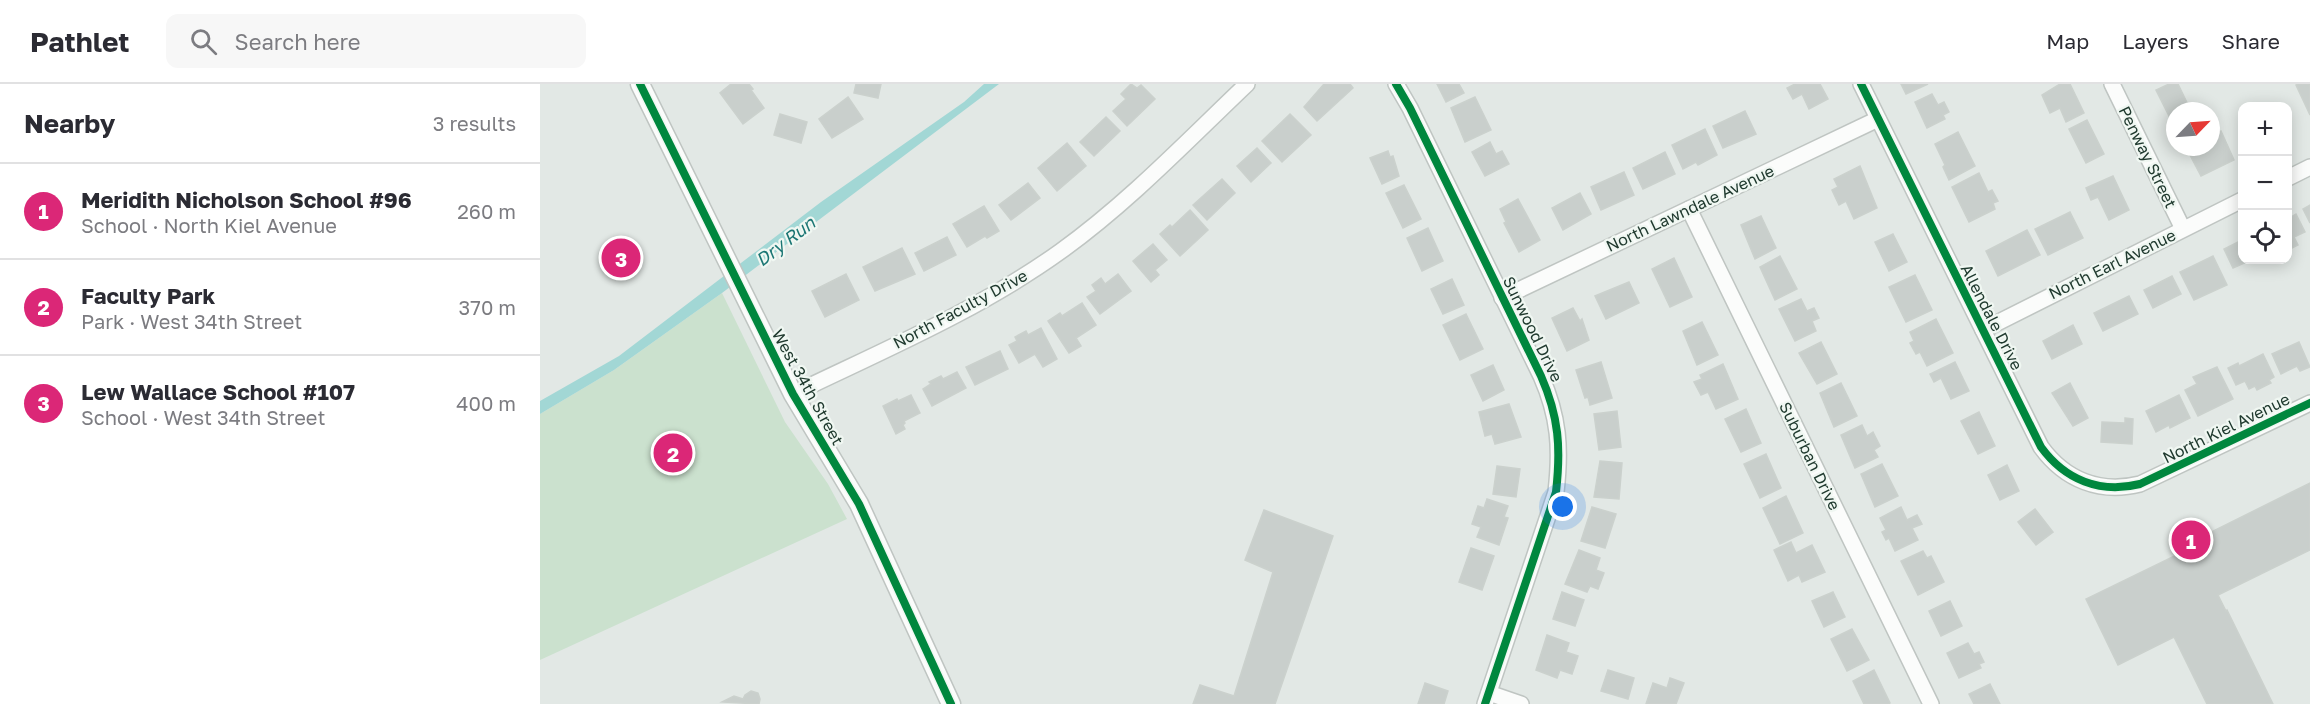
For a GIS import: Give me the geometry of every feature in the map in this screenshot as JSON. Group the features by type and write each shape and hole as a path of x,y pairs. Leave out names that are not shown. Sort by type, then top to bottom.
{"street":[{"name":"West 34th Street","path":"640,84 793,394 859,504 951,704"},
{"name":"North Faculty Drive","path":"793,394 973,306 1060,252 1131,194 1247,84"},
{"name":"Sunwood Drive","path":"1396,84 1410,108 1550,396 1558,433 1559,470 1550,514 1487,699"},
{"name":"Allendale Drive","path":"1861,84 2041,447 2061,469 2088,484 2110,488 2133,486 2154,478"},
{"name":"Penway Street","path":"2112,84 2183,229"},
{"name":"North Lawndale Avenue","path":"1502,298 1878,119"},
{"path":"2292,176 2310,167"},
{"name":"North Earl Avenue","path":"1983,330 2238,202"},
{"name":"Suburban Drive","path":"1689,209 1931,704"},
{"name":"North Kiel Avenue","path":"2154,478 2310,403"},
{"path":"1487,699 1521,704"}],"green space":[{"path":"722,293 785,422 828,484 847,519 540,660 540,414 614,370"}],"water":[{"name":"Dry Run","path":"984,84 999,84 722,293 614,370 540,414 540,401 619,356 821,202 964,102"}],"building":[{"path":"731,84 749,84 764,108 743,124 720,93"},
{"path":"856,84 881,84 878,98 854,93"},
{"path":"1131,84 1137,88 1141,85 1155,99 1127,126 1113,111 1126,99 1121,94"},
{"path":"1324,84 1350,84 1353,88 1317,121 1304,107"},
{"path":"1437,84 1459,84 1464,93 1446,102"},
{"path":"1795,84 1820,84 1828,99 1809,109 1802,94 1793,99 1787,88"},
{"path":"1901,84 1928,84 1906,94"},
{"path":"2060,84 2070,84 2084,113 2066,122 2060,108 2050,113 2042,95"},
{"path":"2169,84 2178,84 2187,102 2166,102 2166,110 2156,90"},
{"path":"2310,84 2310,115 2296,85"},
{"path":"1932,94 1938,105 1944,102 1949,112 1943,115 1945,119 1927,128 1915,102"},
{"path":"848,97 863,119 832,138 819,119"},
{"path":"1475,97 1491,130 1465,142 1451,108"},
{"path":"1745,111 1756,134 1723,148 1713,126"},
{"path":"780,114 807,122 801,143 774,135"},
{"path":"1290,114 1311,135 1282,162 1262,141"},
{"path":"1106,117 1120,131 1094,156 1080,142"},
{"path":"2087,120 2104,154 2086,163 2069,129"},
{"path":"1705,129 1717,155 1698,165 1696,162 1683,169 1672,145"},
{"path":"1958,132 1975,166 1949,180 1935,144"},
{"path":"2220,132 2234,160 2201,176 2191,156 2220,156"},
{"path":"1490,142 1496,154 1502,151 1509,164 1485,176 1472,152"},
{"path":"1067,143 1086,166 1057,191 1038,168"},
{"path":"1257,148 1271,163 1251,182 1237,166"},
{"path":"1388,151 1390,157 1393,156 1399,176 1382,184 1370,158"},
{"path":"1665,152 1675,174 1643,189 1633,168"},
{"path":"1860,166 1877,208 1854,219 1846,201 1839,205 1832,190 1838,187 1834,179"},
{"path":"1624,172 1634,195 1601,210 1591,187"},
{"path":"1979,173 1988,192 1992,190 1998,201 1993,203 1995,209 1969,222 1952,187"},
{"path":"2113,176 2129,210 2109,220 2098,197 2091,200 2086,188"},
{"path":"1222,179 1235,193 1207,220 1193,205"},
{"path":"1028,183 1040,198 1011,220 999,205"},
{"path":"1404,185 1421,219 1403,228 1386,193"},
{"path":"1580,193 1591,214 1563,230 1552,208"},
{"path":"1518,199 1540,240 1519,252 1504,223 1506,222 1500,209"},
{"path":"2310,205 2310,223 2303,209"},
{"path":"984,206 999,231 967,247 953,224"},
{"path":"1190,210 1208,230 1180,256 1160,234 1170,225 1172,227"},
{"path":"2070,212 2083,238 2048,255 2035,229"},
{"path":"2296,214 2305,232 2294,237 2298,245 2292,248 2292,216"},
{"path":"1761,216 1776,248 1755,259 1741,225"},
{"path":"1428,228 1443,261 1422,271 1407,238"},
{"path":"2027,230 2040,255 1998,276 1986,251"},
{"path":"1893,234 1907,262 1889,271 1875,242"},
{"path":"947,237 956,255 924,271 915,253"},
{"path":"2238,242 2238,264 2242,264 2233,268 2224,249"},
{"path":"1153,244 1167,260 1155,270 1159,275 1151,282 1133,261"},
{"path":"902,248 915,274 875,291 863,267"},
{"path":"1780,256 1797,289 1775,300 1760,267"},
{"path":"2213,256 2227,285 2194,300 2180,272"},
{"path":"1674,258 1692,297 1670,307 1652,269"},
{"path":"846,274 859,300 825,317 812,291"},
{"path":"1118,274 1131,291 1100,314 1087,297 1096,291 1092,285 1101,278 1105,284"},
{"path":"1915,275 1932,310 1906,322 1889,287"},
{"path":"2172,276 2181,294 2153,308 2144,290"},
{"path":"1452,279 1464,305 1443,314 1431,289"},
{"path":"1629,282 1639,303 1606,319 1595,296"},
{"path":"2129,296 2138,314 2103,331 2094,313"},
{"path":"1801,299 1807,311 1814,308 1819,318 1812,321 1816,331 1795,341 1779,309"},
{"path":"1082,303 1096,325 1076,338 1081,346 1069,353 1048,321 1060,313 1062,316"},
{"path":"1573,308 1580,321 1582,319 1589,340 1567,351 1552,318"},
{"path":"1466,314 1483,349 1460,360 1443,325"},
{"path":"1936,319 1953,353 1927,366 1920,352 1916,354 1910,343 1914,341 1910,332"},
{"path":"1702,322 1718,355 1697,365 1683,331"},
{"path":"2073,325 2082,344 2052,359 2043,341"},
{"path":"1041,328 1057,359 1043,367 1035,354 1019,363 1009,345 1017,341 1015,337 1026,331 1028,335"},
{"path":"1821,342 1837,374 1817,384 1799,353"},
{"path":"2299,342 2310,367 2300,371 2297,366 2281,374 2272,354"},
{"path":"1000,351 1008,369 975,385 966,367"},
{"path":"2263,354 2274,377 2269,380 2271,383 2257,390 2255,386 2249,389 2245,381 2236,385 2228,368 2238,363 2239,366"},
{"path":"1601,362 1612,398 1590,405 1588,397 1585,398 1576,370"},
{"path":"1955,362 1969,391 1951,399 1941,378 1934,382 1930,374"},
{"path":"1723,364 1738,399 1716,409 1708,392 1701,395 1694,382 1702,379 1700,375"},
{"path":"1493,365 1504,390 1483,401 1471,375"},
{"path":"2217,367 2233,399 2198,416 2185,390 2197,384 2193,377"},
{"path":"957,372 966,388 932,406 923,389 931,384 929,382 941,376 943,379"},
{"path":"1841,383 1857,416 1834,427 1820,393"},
{"path":"2070,383 2088,418 2073,426 2052,393"},
{"path":"911,395 920,413 904,421 905,429 896,434 883,406"},
{"path":"2179,395 2190,418 2156,432 2146,411"},
{"path":"1509,404 1521,437 1495,444 1492,434 1485,436 1479,412"},
{"path":"1746,409 1761,443 1741,452 1725,419"},
{"path":"1617,411 1621,447 1599,450 1594,414"},
{"path":"1979,412 1995,446 1978,454 1961,421"},
{"path":"2125,418 2133,419 2132,444 2101,442 2102,422 2125,423"},
{"path":"1862,425 1867,436 1873,432 1880,446 1874,450 1878,457 1855,468 1841,435"},
{"path":"1766,454 1781,488 1760,498 1744,464"},
{"path":"1600,461 1622,463 1619,499 1594,497"},
{"path":"1882,464 1898,496 1875,507 1861,474"},
{"path":"2007,465 2019,491 2000,500 1988,475"},
{"path":"1497,466 1520,469 1516,497 1493,494"},
{"path":"2310,483 2310,550 2218,595 2273,704 2207,704 2174,637 2118,665 2086,599 2187,550 2185,545"},
{"path":"1786,496 1803,533 1780,544 1763,508"},
{"path":"1487,499 1508,506 1504,517 1508,518 1499,545 1477,537 1481,527 1472,524 1478,506 1484,508"},
{"path":"1592,507 1616,514 1605,548 1581,541"},
{"path":"1901,507 1907,520 1917,515 1922,524 1912,528 1918,540 1895,551 1889,538 1886,540 1882,532 1886,530 1880,518"},
{"path":"2035,509 2053,532 2036,545 2018,522"},
{"path":"1264,510 1333,536 1275,704 1193,704 1200,685 1234,696 1273,572 1245,560"},
{"path":"1791,542 1796,553 1812,545 1825,572 1802,582 1799,575 1788,581 1774,550"},
{"path":"1471,548 1494,556 1482,590 1459,582"},
{"path":"1579,550 1600,558 1596,570 1604,573 1598,589 1590,586 1587,592 1565,584"},
{"path":"1923,551 1927,558 1931,556 1944,582 1918,595 1901,561"},
{"path":"1562,592 1584,600 1575,626 1553,619"},
{"path":"1833,592 1845,617 1824,627 1812,601"},
{"path":"1950,601 1962,626 1941,636 1929,611"},
{"path":"1852,629 1869,660 1847,671 1831,639"},
{"path":"1547,635 1569,643 1566,652 1578,656 1572,674 1560,670 1557,678 1536,670"},
{"path":"1968,643 1974,654 1979,652 1984,662 1979,664 1981,668 1959,678 1947,653"},
{"path":"1608,670 1634,678 1628,699 1601,691"},
{"path":"1874,670 1890,703 1888,704 1864,704 1853,681"},
{"path":"1670,678 1684,683 1676,704 1646,704 1653,683 1667,688"},
{"path":"1425,683 1448,691 1444,704 1418,704"},
{"path":"1990,684 2000,704 1974,704 1969,694"},
{"path":"751,691 758,693 759,704 722,702 734,696 743,699"}],"cycle path":[{"path":"640,84 793,394 859,504 951,704"},
{"path":"1396,84 1410,108 1541,376 1555,419 1558,447 1556,492 1485,704"},
{"path":"1861,84 2041,447 2072,476 2084,482 2111,487 2140,484 2310,403"}],"place":[{"name":"Lew Wallace School #107","path":"621,258"},
{"name":"Faculty Park","path":"673,453"},
{"name":"Meridith Nicholson School #96","path":"2191,540"}]}
